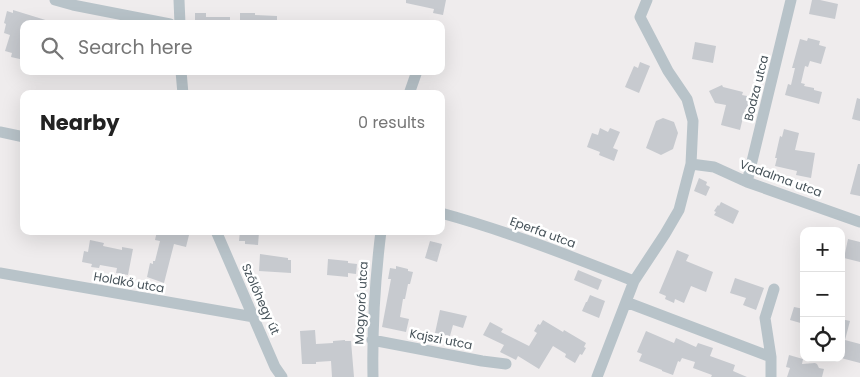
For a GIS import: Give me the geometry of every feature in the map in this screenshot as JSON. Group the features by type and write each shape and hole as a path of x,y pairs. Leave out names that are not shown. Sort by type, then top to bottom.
{"street":[{"path":"55,0 150,20"},
{"path":"179,0 180,20"},
{"path":"597,377 634,281 679,210 691,164 693,121 686,99 668,72 640,17 647,0"},
{"name":"Bodza utca","path":"747,182 791,0"},
{"path":"181,75 183,90"},
{"path":"410,90 415,75"},
{"path":"0,132 20,136"},
{"name":"Vadalma utca","path":"691,164 714,167 747,182 860,222"},
{"name":"Eperfa utca","path":"445,214 475,222 558,251 634,281"},
{"name":"Szőlőhegy út","path":"218,235 275,367 282,377"},
{"name":"Mogyoró utca","path":"373,377 372,340 381,235"},
{"name":"Holdkő utca","path":"0,274 254,317"},
{"path":"771,377 765,318 774,289"},
{"path":"626,302 770,357"},
{"name":"Kajszi utca","path":"372,340 506,364"}],"building":[{"path":"406,0 446,0 443,15 433,13 434,9 406,3"},
{"path":"812,0 838,4 835,19 809,14"},
{"path":"13,10 46,20 20,20 20,59 11,57 12,53 5,51 10,35 4,33 6,24 4,23 7,11 13,13"},
{"path":"195,13 206,13 206,17 230,17 230,20 195,20"},
{"path":"240,13 277,16 277,20 240,20"},
{"path":"808,38 820,41 819,45 826,47 821,64 810,61 808,67 805,66 801,83 805,84 804,86 822,92 819,104 785,95 788,84 791,85 795,68 792,68 800,39 807,41"},
{"path":"695,42 716,46 713,63 692,59"},
{"path":"640,62 650,66 639,93 625,87 634,66 638,68"},
{"path":"722,85 723,87 743,92 742,95 752,97 749,110 745,109 740,130 721,125 726,105 715,103 709,91"},
{"path":"857,98 860,99 860,121 852,119"},
{"path":"663,118 674,122 678,133 673,149 661,155 646,148 656,121"},
{"path":"600,128 608,132 610,128 620,132 613,148 618,150 614,161 599,155 600,152 587,147 592,133 598,135"},
{"path":"784,129 799,133 795,150 815,153 811,178 796,175 797,171 775,166 780,136 782,137"},
{"path":"858,164 860,164 860,196 850,194"},
{"path":"699,178 707,182 706,185 710,187 706,196 694,191"},
{"path":"721,202 739,211 733,224 714,215 716,212 714,211"},
{"path":"156,235 189,235 186,247 174,244 164,283 147,277 150,263 153,264 153,261 155,261 160,241 155,240"},
{"path":"240,235 259,235 258,245 245,244 245,241 239,241"},
{"path":"848,239 860,242 860,262 845,258"},
{"path":"90,240 104,243 103,246 122,250 122,247 133,249 128,275 116,273 117,268 100,265 99,268 91,267 92,264 82,262 84,251 88,252"},
{"path":"430,241 442,244 437,262 425,258"},
{"path":"677,250 689,255 686,261 713,272 706,292 691,286 684,303 675,299 674,303 665,299 666,296 659,293"},
{"path":"260,254 288,258 288,260 291,260 291,273 259,271"},
{"path":"328,259 357,264 356,274 348,273 348,277 327,275"},
{"path":"396,266 413,272 405,299 403,299 400,317 409,319 406,332 382,327 391,279 388,279 390,268 396,269"},
{"path":"578,270 602,280 598,290 574,280"},
{"path":"735,278 764,288 756,310 743,305 746,298 730,293"},
{"path":"590,295 605,301 599,318 582,311"},
{"path":"794,307 800,308 800,323 790,320"},
{"path":"440,310 467,316 463,328 453,325 450,336 435,333"},
{"path":"543,320 586,343 584,347 586,348 575,363 565,357 566,354 553,346 539,369 518,356 516,360 500,352 504,345 483,335 490,322 503,329 501,332 529,346 537,333 534,331"},
{"path":"845,320 850,321 845,340"},
{"path":"315,330 316,344 333,343 333,341 351,341 354,377 332,377 331,361 302,364 300,331"},
{"path":"646,331 674,343 676,338 696,347 698,343 713,348 710,356 735,365 733,371 747,377 711,377 712,375 693,368 695,362 682,358 680,362 678,361 673,375 639,361 642,354 637,352"},
{"path":"845,340 860,344 860,363 845,359"},
{"path":"789,355 800,358 802,364 815,363 819,368 824,369 822,377 787,377 790,368 786,367"}]}
